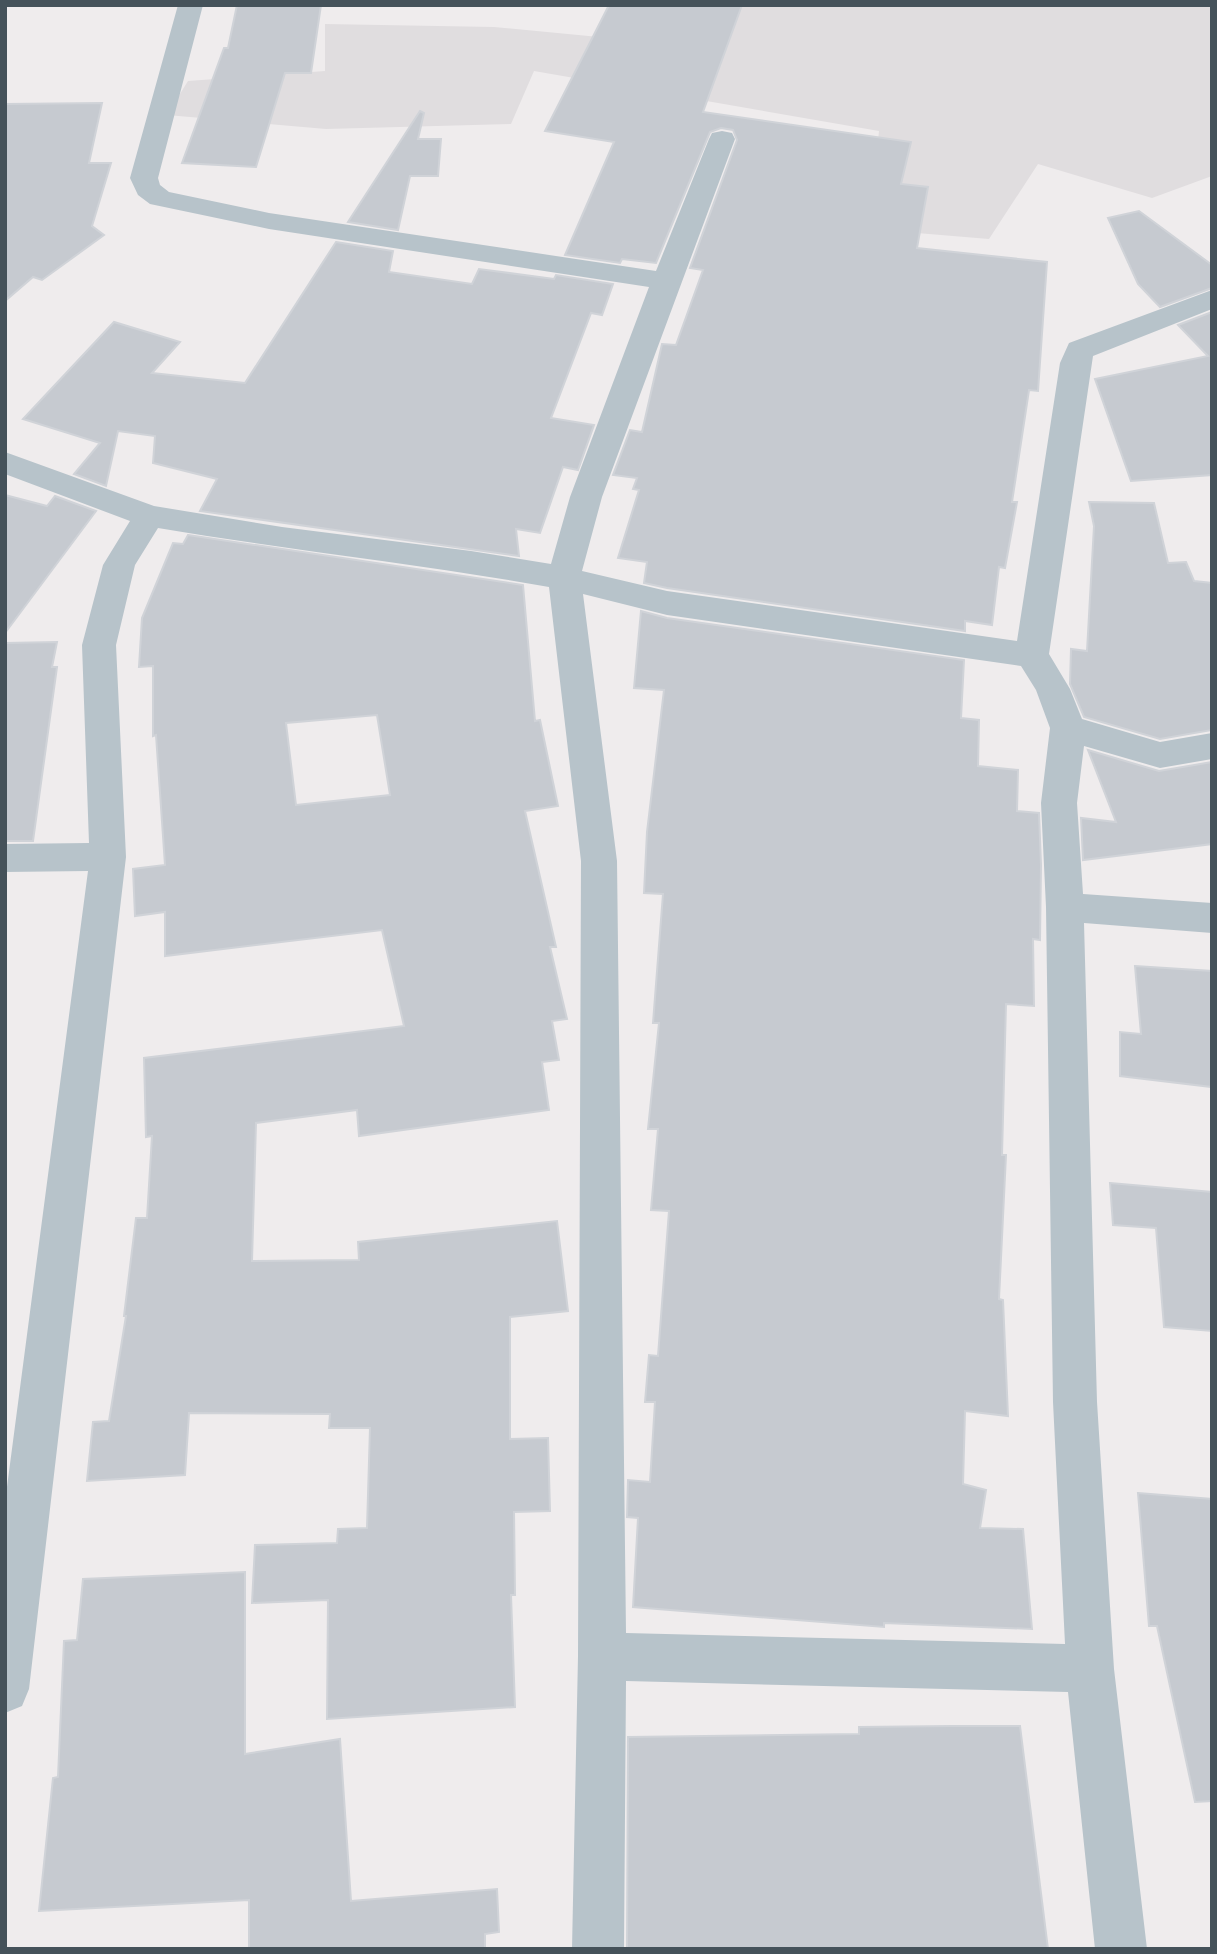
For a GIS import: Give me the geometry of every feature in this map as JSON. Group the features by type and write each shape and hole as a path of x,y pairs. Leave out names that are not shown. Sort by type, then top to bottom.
{"street":[{"path":"191,5 144,178 148,189 160,198 269,221 666,281"},
{"path":"598,1949 602,1656 599,861 564,578 586,498 722,139"},
{"path":"1121,1949 1090,1669 1075,1402 1065,907 1059,803 1068,728 1053,689 1032,655 1075,363 1080,350 1212,299"},
{"path":"5,461 149,516 282,538 471,562 564,578 667,603 1032,655"},
{"path":"5,1689 108,857 99,645 119,565 149,516"},
{"path":"1068,728 1160,755 1212,746"},
{"path":"5,858 108,857"},
{"path":"1065,907 1212,918"},
{"path":"602,1656 1090,1669"}],"shaded area":[{"path":"719,5 1212,5 1212,176 1152,198 1038,164 989,239 869,229 879,131 534,71 511,124 326,129 167,115 188,81 325,71 325,24 494,27 703,47"}],"building":[{"path":"237,5 321,5 311,73 285,73 256,167 182,163 224,48 228,48"},
{"path":"609,5 742,5 703,112 911,142 901,184 928,187 917,248 1047,262 1038,391 1029,390 1012,502 1017,502 1005,568 999,567 992,625 965,621 965,631 667,588 644,583 647,562 618,558 639,490 633,489 637,478 613,475 630,430 642,432 662,344 676,345 703,270 690,268 737,140 733,130 721,128 710,132 656,263 622,259 620,263 565,255 614,142 545,131"},
{"path":"102,103 89,163 111,163 92,226 104,235 42,280 33,277 5,301 5,104"},
{"path":"420,111 424,113 418,139 441,139 438,176 410,176 398,230 348,222"},
{"path":"1139,211 1212,265 1212,288 1160,307 1138,284 1108,218"},
{"path":"336,242 393,251 389,272 472,284 479,269 554,279 556,275 613,284 602,315 591,313 551,418 594,425 578,470 563,467 540,533 516,529 519,556 200,511 217,479 153,463 155,436 118,431 106,486 74,474 100,443 23,419 114,322 180,342 152,373 245,383"},
{"path":"1212,312 1212,475 1131,481 1095,379 1208,356 1178,325"},
{"path":"5,495 47,506 55,496 96,511 5,633"},
{"path":"1089,502 1154,503 1168,563 1186,562 1194,581 1212,583 1212,730 1160,739 1084,717 1070,684 1071,649 1087,651 1094,526"},
{"path":"188,535 523,585 535,721 540,720 558,806 525,811 556,947 550,947 567,1019 552,1021 559,1060 542,1062 549,1110 359,1136 357,1110 256,1123 252,1261 359,1260 358,1242 557,1221 568,1311 510,1317 510,1439 548,1438 550,1511 514,1512 515,1595 511,1595 515,1707 327,1719 328,1600 252,1603 255,1545 337,1543 338,1529 367,1528 370,1428 329,1428 330,1414 189,1413 185,1475 87,1481 93,1422 109,1421 126,1316 136,1218 147,1218 152,1136 146,1137 144,1058 404,1026 382,930 165,956 165,912 135,916 133,869 165,865 156,735 153,736 153,666 139,667 142,618 173,543 183,544","holes":["377,715 390,795 296,805 286,723"]},
{"path":"641,611 667,618 964,660 961,718 979,720 978,766 1018,770 1017,811 1039,813 1040,940 1033,939 1034,1006 1006,1004 1002,1155 1006,1155 999,1299 1003,1300 1008,1416 965,1411 963,1484 986,1490 980,1528 1023,1529 1032,1629 884,1623 884,1627 633,1607 638,1518 627,1517 628,1480 650,1482 655,1402 645,1402 649,1355 658,1356 669,1211 651,1210 658,1129 648,1129 659,1023 653,1023 663,894 644,893 647,832 664,690 634,688"},
{"path":"57,642 52,667 57,667 33,841 5,841 5,643"},
{"path":"1088,750 1159,771 1212,762 1212,844 1083,860 1081,818 1116,822"},
{"path":"1135,966 1212,971 1212,1087 1120,1076 1120,1032 1141,1034"},
{"path":"1110,1183 1212,1192 1212,1331 1164,1327 1156,1228 1113,1225"},
{"path":"1138,1493 1212,1499 1212,1801 1195,1802 1157,1626 1149,1626"},
{"path":"245,1572 245,1754 340,1739 351,1901 497,1889 499,1932 485,1934 485,1949 249,1949 249,1900 39,1911 53,1778 58,1777 64,1641 77,1640 83,1579"},
{"path":"1020,1726 1048,1949 627,1949 628,1737 859,1734 859,1727"}]}
